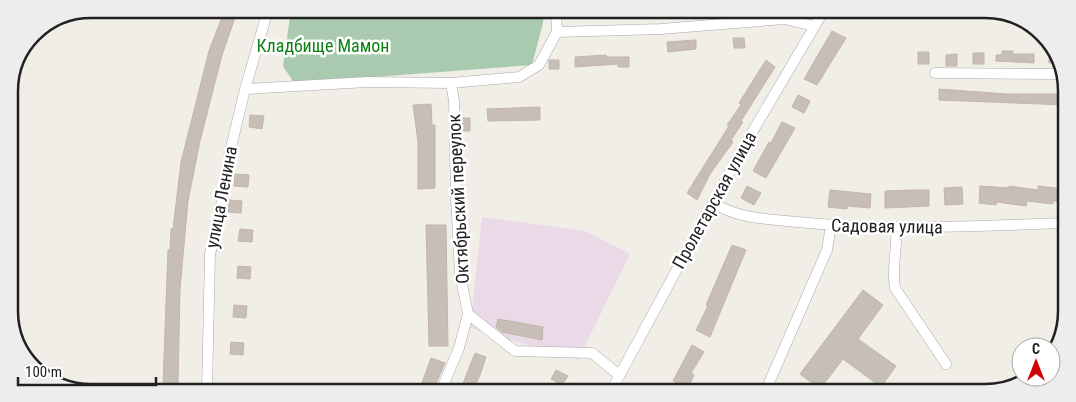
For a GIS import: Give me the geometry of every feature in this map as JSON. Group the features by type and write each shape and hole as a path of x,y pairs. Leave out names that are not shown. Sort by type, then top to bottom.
{"street":[{"name":"улица Ленина","path":"207,384 210,254 218,224 228,156 266,17"},
{"path":"245,89 366,82 450,83 519,78 539,65 557,32 556,17"},
{"name":"Пролетарская улица","path":"614,384 713,203 820,17"},
{"path":"557,32 662,29 784,19 814,26"},
{"path":"935,73 1056,74"},
{"name":"Октябрьский переулок","path":"444,384 460,348 468,314 460,274 454,100 450,83"},
{"name":"Садовая улица","path":"713,203 727,211 745,216 832,225 896,228 1058,223"},
{"path":"768,384 827,250 832,225"},
{"path":"896,228 897,239 892,276 895,288 946,364"},
{"path":"468,314 514,351 592,353 619,375"}],"shaded area":[{"path":"482,217 585,231 630,254 578,360 470,328"}],"green space":[{"name":"Кладбище Мамон","path":"290,17 544,17 532,65 294,83 283,66"}],"building":[{"path":"222,17 235,17 222,55 200,141 188,201 180,289 178,384 163,384 168,250 170,250 171,229 173,229 181,162 209,51"},
{"path":"832,31 846,38 817,85 804,79"},
{"path":"733,38 744,38 745,48 734,48"},
{"path":"696,40 696,49 668,52 667,42"},
{"path":"1002,51 1013,51 1013,54 1034,54 1034,63 996,61 996,55 1002,55"},
{"path":"918,52 929,52 929,64 918,64"},
{"path":"973,53 984,53 984,64 973,64"},
{"path":"957,54 957,66 946,66 946,55"},
{"path":"1049,54 1053,63 1049,63"},
{"path":"606,55 606,57 629,57 629,67 618,67 618,64 575,67 575,57"},
{"path":"549,60 559,60 559,69 549,69"},
{"path":"766,60 775,67 741,121 743,122 731,140 733,142 710,174 697,200 687,193 729,126 727,125 741,105 739,103"},
{"path":"939,89 1007,94 1058,94 1058,105 939,100"},
{"path":"798,95 810,101 804,113 792,107"},
{"path":"431,104 432,125 435,125 435,188 418,189 418,142 413,105"},
{"path":"540,107 540,120 488,121 487,109"},
{"path":"250,115 264,116 262,129 249,127"},
{"path":"461,118 470,118 470,131 461,131"},
{"path":"782,122 795,128 766,178 753,171"},
{"path":"235,174 249,175 248,187 234,186"},
{"path":"747,186 761,193 754,205 741,198"},
{"path":"980,186 1009,188 1009,186 1038,190 1038,186 1058,188 1058,201 1053,201 1053,204 1027,201 1026,206 997,202 996,205 979,203"},
{"path":"962,187 963,204 945,205 944,188"},
{"path":"830,190 871,194 870,208 847,206 847,209 828,207"},
{"path":"929,190 929,206 885,208 885,191"},
{"path":"229,200 242,201 241,213 228,212"},
{"path":"426,225 446,225 448,346 429,346"},
{"path":"240,229 253,230 252,242 238,241"},
{"path":"732,245 746,250 710,337 696,330 708,306 706,305"},
{"path":"238,266 251,267 250,279 237,278"},
{"path":"863,290 883,305 858,339 896,366 883,384 877,384 843,359 824,384 813,384 800,374"},
{"path":"234,305 247,306 246,318 233,317"},
{"path":"498,319 543,327 542,340 502,332 496,327"},
{"path":"231,342 244,343 243,355 230,354"},
{"path":"692,345 704,352 691,373 694,375 690,384 679,384 673,381"},
{"path":"475,353 486,357 476,384 463,384"},
{"path":"431,358 445,363 436,384 422,384"},
{"path":"556,370 568,376 563,384 551,379"}]}
